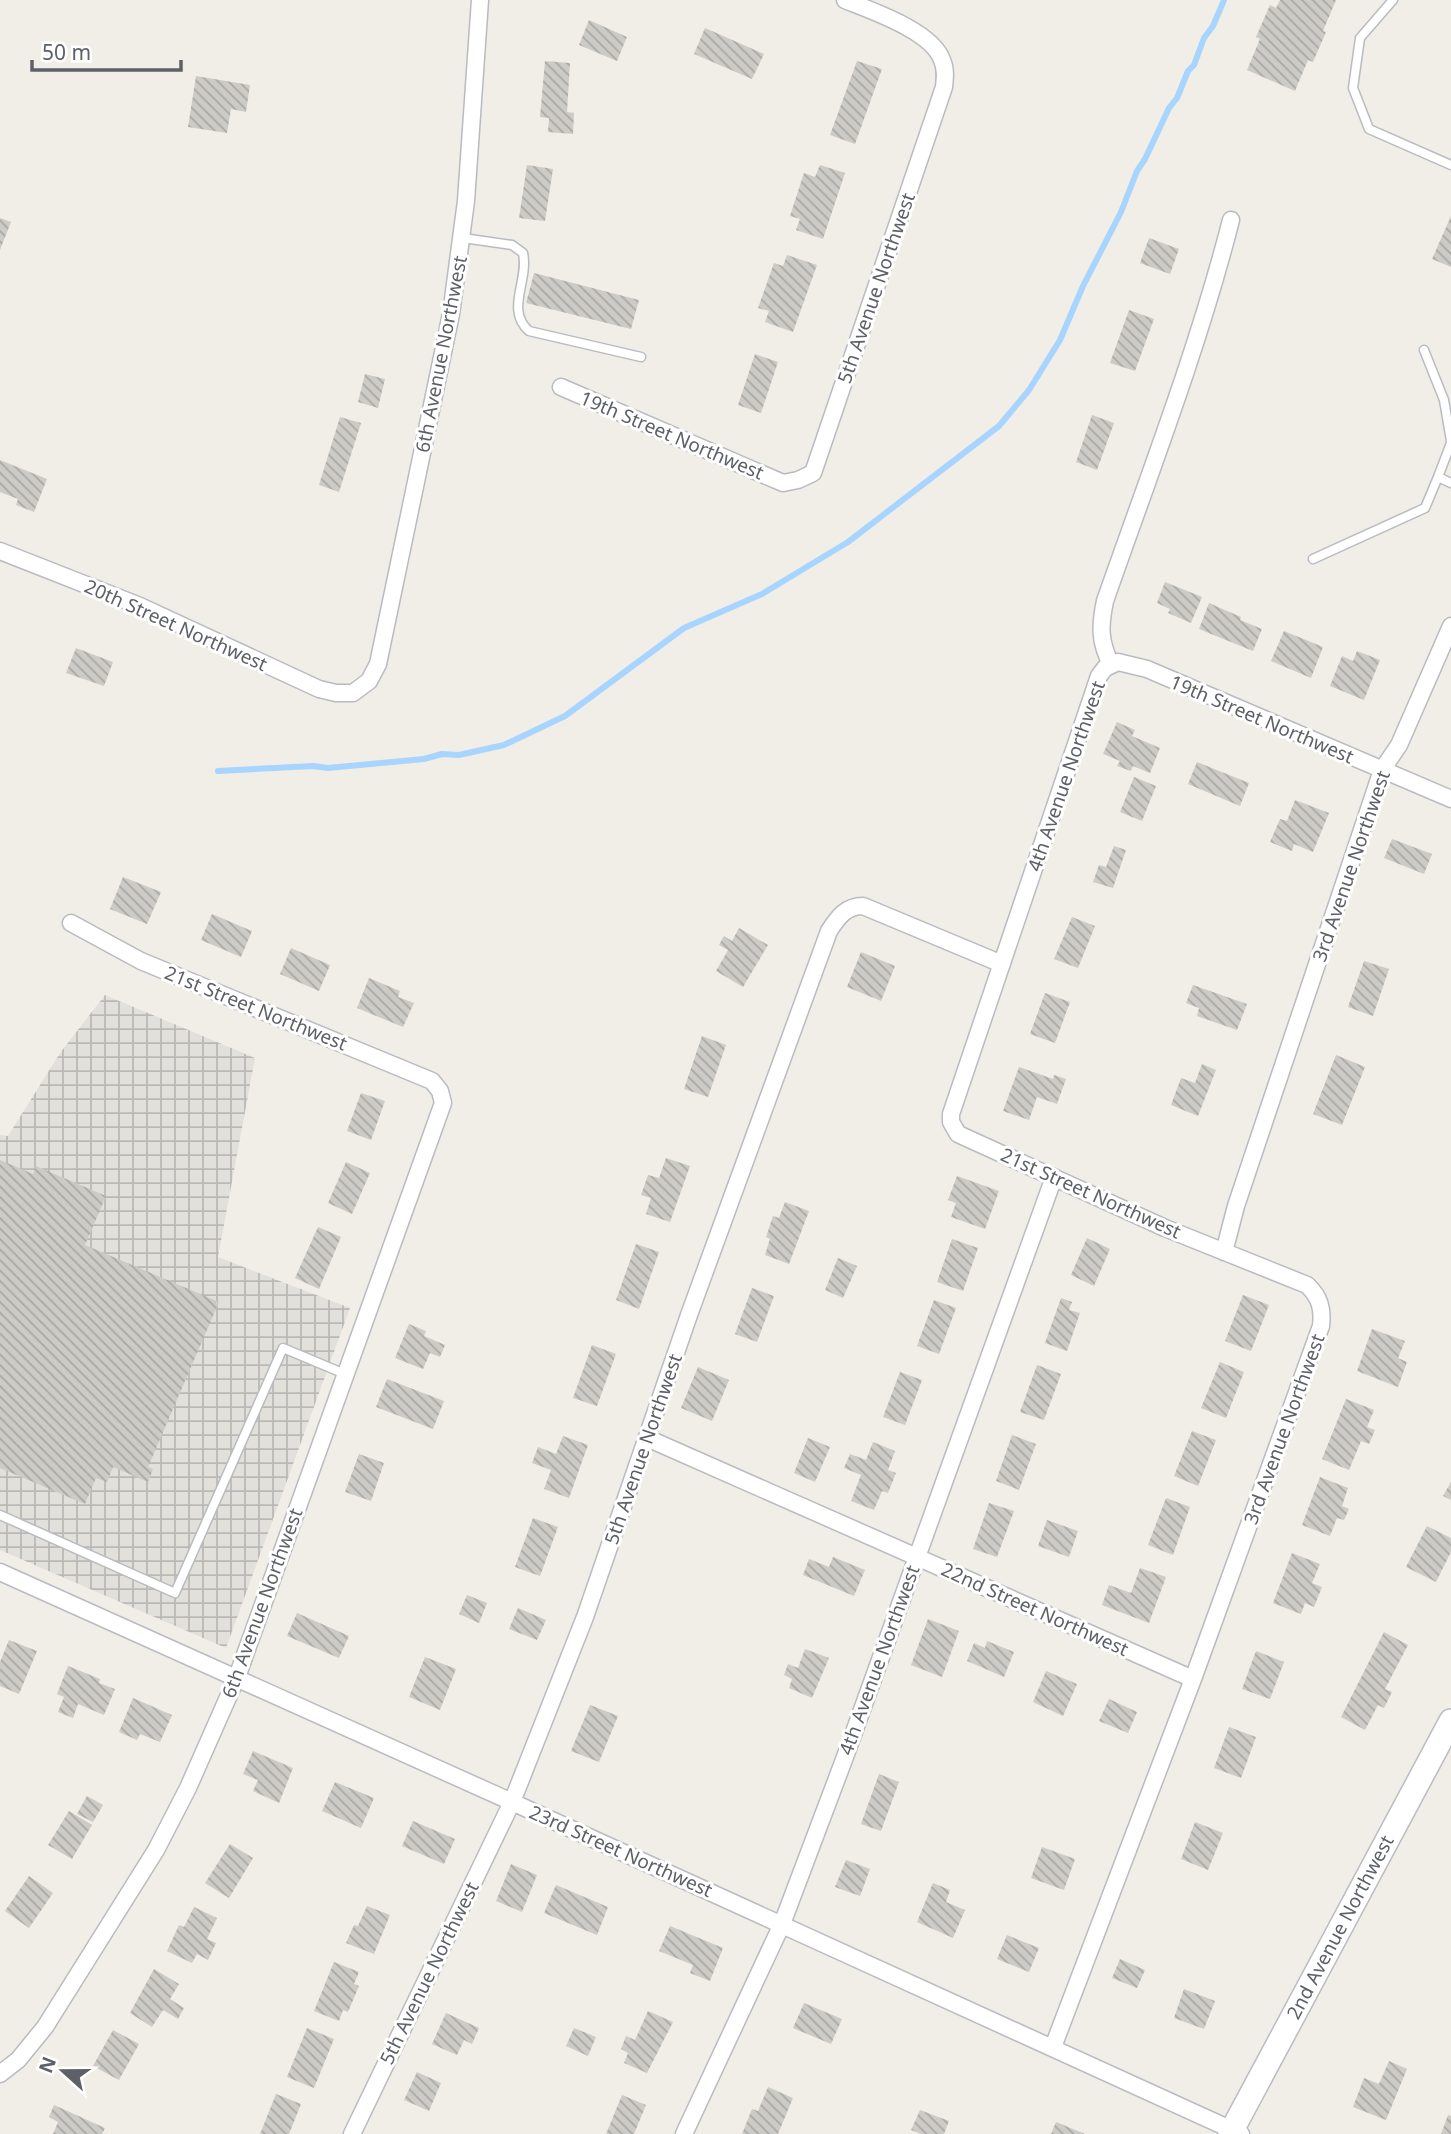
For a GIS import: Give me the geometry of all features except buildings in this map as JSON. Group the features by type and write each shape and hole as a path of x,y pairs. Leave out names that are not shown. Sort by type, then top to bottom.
{"main road":[{"name":"2nd Avenue Northwest","path":"1234,2133 1451,1721"}],"street":[{"name":"6th Avenue Northwest","path":"353,693 369,681 378,664 443,359 463,238 480,0"},
{"name":"5th Avenue Northwest","path":"783,483 813,473 944,87 946,73 940,54 925,38 845,0"},
{"name":"4th Avenue Northwest","path":"958,1133 951,1122 951,1114 1099,676 1111,664 1100,632 1105,601 1219,267 1231,220"},
{"name":"19th Street Northwest","path":"561,387 783,483"},
{"name":"20th Street Northwest","path":"0,551 140,606 319,689 353,693"},
{"name":"3rd Avenue Northwest","path":"1053,2047 1193,1679 1321,1326 1319,1299 1307,1285 1224,1252 1236,1206 1382,770 1399,745 1451,626"},
{"name":"19th Street Northwest","path":"1111,664 1125,662 1147,669 1451,799"},
{"name":"5th Avenue Northwest","path":"352,2134 512,1802 585,1617 689,1315 830,931 837,919 849,908 863,906 1002,964"},
{"name":"21st Street Northwest","path":"71,923 141,961 432,1081 440,1091"},
{"name":"6th Avenue Northwest","path":"0,2074 18,2060 45,2027 156,1850 188,1788 237,1677 443,1103 440,1091"},
{"name":"21st Street Northwest","path":"958,1133 1165,1228 1224,1252"},
{"name":"4th Avenue Northwest","path":"684,2134 782,1924 1054,1177"},
{"name":"22nd Street Northwest","path":"648,1438 1193,1679"},
{"name":"23rd Street Northwest","path":"0,1572 1053,2047 1234,2133"}],"lane":[{"path":"1393,0 1360,38 1353,88 1369,129 1451,165"},
{"path":"463,238 512,245 523,253 526,266 516,312 529,331 641,357"},
{"path":"1312,559 1425,508 1451,442 1444,400 1424,350"},
{"path":"1438,477 1451,483"},
{"path":"0,1515 175,1593 283,1348 345,1374"}],"shaded area":[{"path":"105,995 255,1058 218,1257 350,1308 226,1648 0,1550 0,1135 8,1136 60,1053"}],"waterway":[{"path":"218,771 313,766 328,768 424,759 442,754 459,755 504,745 565,716 684,628 762,594 848,542 999,426 1029,390 1060,340 1083,286 1121,212 1137,171 1169,108 1177,98 1188,71 1194,65 1204,38 1213,26 1224,0"}]}
